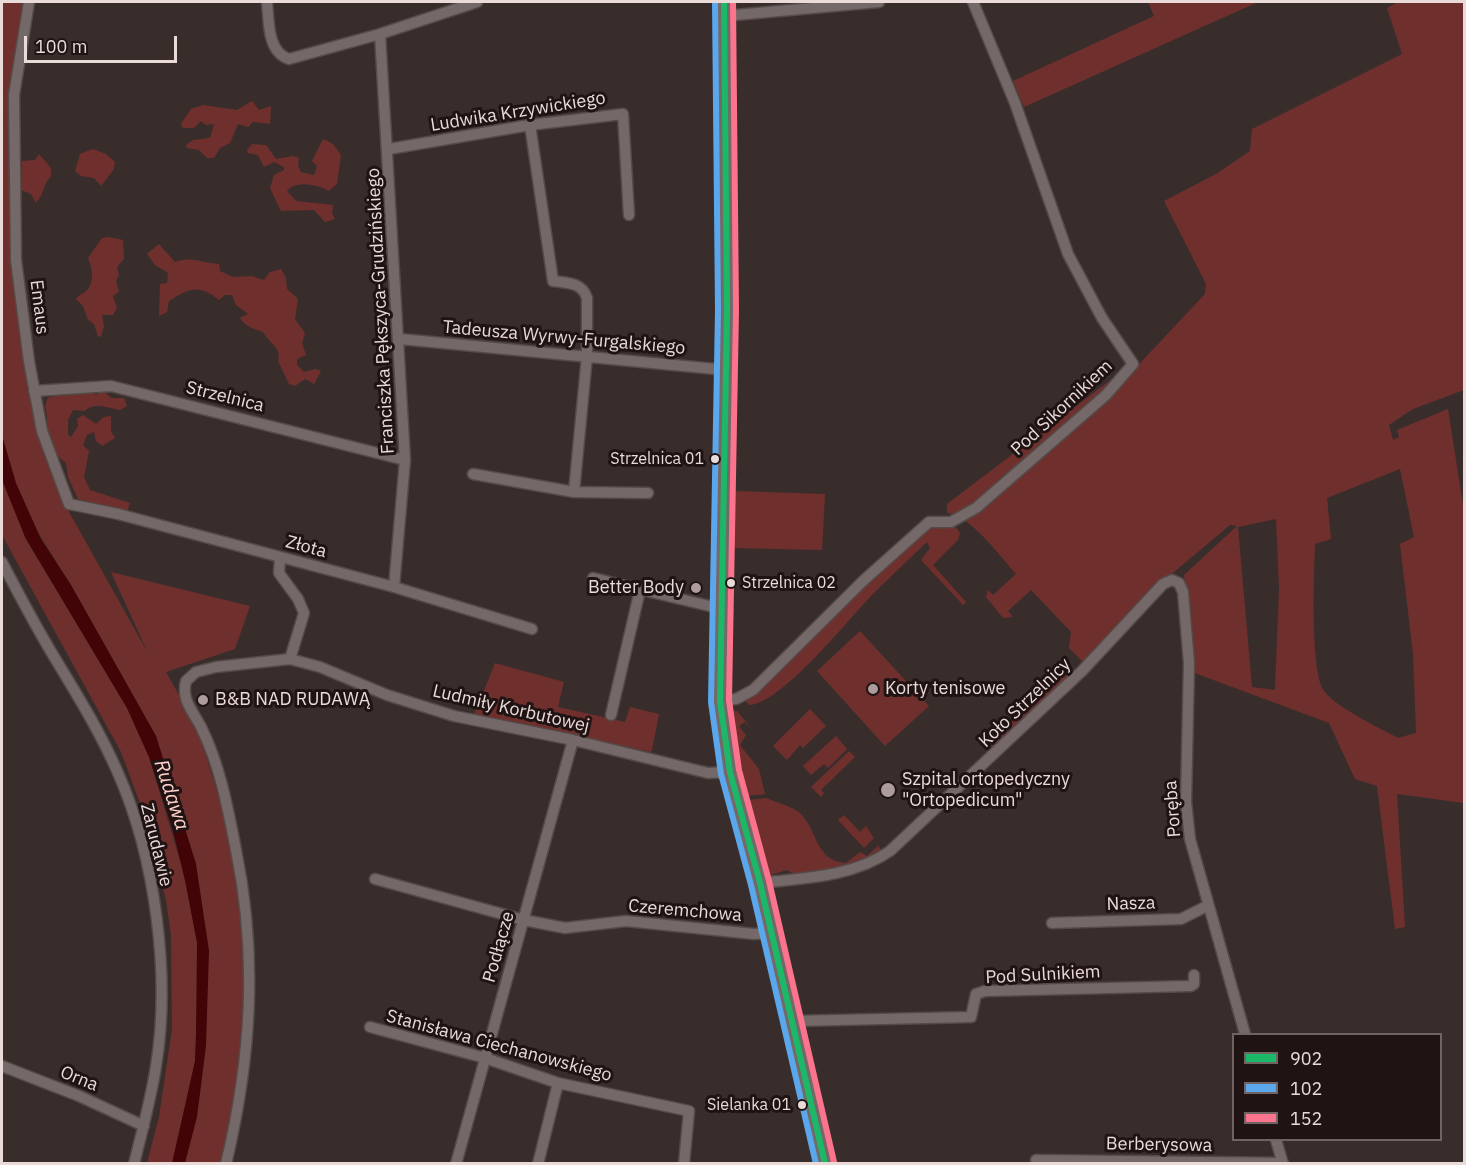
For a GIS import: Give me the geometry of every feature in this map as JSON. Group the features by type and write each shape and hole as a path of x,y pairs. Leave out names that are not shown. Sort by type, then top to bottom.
{"street":[{"name":"Emaus","path":"29,2 14,95 13,183 16,260 34,391 42,431 69,504"},
{"path":"267,2 275,50 282,57 289,59 380,34 477,2"},
{"path":"724,2 726,370 720,701 730,772 760,883 825,1164"},
{"path":"724,16 879,2"},
{"name":"Pod Sikornikiem","path":"720,701 736,699 753,690 864,580 929,522 951,522 975,508 1106,395 1133,364 1102,318 1068,254 1015,103 973,2"},
{"name":"Franciszka Pększyca-Grudzińskiego","path":"380,34 389,149 405,460 393,587"},
{"name":"Ludwika Krzywickiego","path":"389,149 530,125 623,114 629,215"},
{"path":"530,125 553,281 577,284 586,293 587,356 574,492"},
{"name":"Tadeusza Wyrwy-Furgalskiego","path":"400,339 726,370"},
{"name":"Strzelnica","path":"34,391 111,386 405,460"},
{"path":"473,474 574,492 648,493"},
{"name":"Złota","path":"69,504 118,514 393,587 532,629"},
{"path":"280,558 279,573 298,599 304,613 291,659"},
{"name":"Zarudawie","path":"2,562 104,742 133,812 143,849 156,916 161,966 159,1046 144,1126 134,1164"},
{"path":"593,578 722,609"},
{"name":"Koło Strzelnicy","path":"760,883 851,869 878,860 1074,679 1163,584 1172,580"},
{"name":"Poręba","path":"1172,580 1179,583 1183,592 1189,663 1186,802 1190,839 1244,1033"},
{"path":"611,715 640,590"},
{"name":"Ludmiły Korbutowej","path":"226,1164 242,1086 251,1006 249,942 237,852 217,768 201,727 185,701 186,681 196,672 253,661 291,659 320,667 387,695 454,716 573,740 708,773 730,772"},
{"name":"Podłącze","path":"456,1164 573,740"},
{"name":"Czeremchowa","path":"375,879 524,920 565,928 626,921 754,934 772,933"},
{"name":"Nasza","path":"1052,923 1181,919 1207,906"},
{"name":"Pod Sulnikiem","path":"793,1021 971,1017 976,994 985,992 1191,986 1194,984 1194,975"},
{"name":"Stanisława Ciechanowskiego","path":"370,1028 485,1058 558,1083 689,1111 684,1164"},
{"name":"Orna","path":"2,1066 79,1096 144,1126"},
{"path":"538,1164 558,1083"},
{"path":"1276,1141 1283,1163"},
{"name":"Berberysowa","path":"1036,1160 1283,1163"}],"shaded area":[{"path":"2,2 30,2 12,125 10,181 18,311 27,383 36,421 69,512 148,653 111,572 250,606 235,649 166,672 197,727 224,814 238,895 250,987 237,1095 224,1163 147,1163 159,1117 172,1029 171,935 166,900 144,814 121,752 2,535 4,446 2,435","holes":["37,531 71,585 156,736 196,864 181,864 149,757 127,708 25,538","185,880 198,881 209,951 190,1134 179,1138 195,1061 200,937 196,937"]},
{"path":"1148,2 1258,2 1024,107 1013,81 1154,16"},
{"path":"1398,2 1464,2 1464,390 1413,409 1389,425 1393,440 1399,437 1397,430 1448,409 1464,511 1464,803 1397,794 1405,927 1395,929 1377,786 1355,779 1329,723 1192,672 1184,575 1237,526 1230,525 1167,578 1091,660 1082,661 1069,648 1071,632 1031,590 1008,611 1013,617 1003,618 986,597 988,590 993,595 1016,574 975,528 956,515 947,513 947,504 1117,375 1127,377 1205,294 1206,284 1164,201 1216,174 1250,151 1252,129 1402,54 1387,8","holes":["1400,469 1414,537 1400,544 1413,654 1416,733 1398,738 1338,704 1324,691 1317,664 1314,597 1315,544 1331,539 1327,498","1276,519 1279,588 1275,690 1252,687 1238,527"]},
{"path":"252,101 259,110 271,106 270,124 253,122 248,127 238,124 230,143 220,148 214,158 207,158 199,150 187,148 186,145 193,140 210,138 214,124 206,125 201,121 194,128 183,128 181,124 191,109 203,105 237,110"},
{"path":"323,139 333,144 341,155 337,184 329,191 319,186 301,184 287,191 296,201 333,205 332,213 335,219 325,222 314,210 281,211 270,188 274,175 284,170 284,167 274,162 264,167 258,155 248,153 247,150 252,144 266,145 276,159 293,156 299,158 298,166 301,172 314,175 317,166 312,161"},
{"path":"93,149 106,154 115,162 114,169 101,186 94,178 81,176 75,171 80,154"},
{"path":"39,154 51,168 51,176 36,203 31,194 21,190 22,161 35,160"},
{"path":"102,238 123,240 124,259 117,267 119,275 116,281 119,292 113,296 117,308 113,315 102,315 104,326 101,336 98,337 94,324 88,320 83,306 76,299 90,287 92,270 88,258"},
{"path":"159,244 175,262 192,260 219,264 220,271 233,277 251,276 264,280 270,272 281,269 286,278 287,289 298,299 295,319 305,333 302,343 306,355 297,359 297,365 304,372 315,369 321,371 314,384 305,379 295,386 289,384 278,361 277,349 263,332 242,321 240,318 248,314 236,305 232,295 225,295 219,300 200,290 189,291 169,301 167,312 159,316 160,284 167,283 168,273 155,265 147,254"},
{"path":"103,390 111,398 124,398 127,406 120,410 96,406 84,411 73,410 68,420 68,435 71,437 78,426 77,419 83,415 96,424 104,417 111,416 111,431 115,438 102,446 96,441 94,432 87,435 83,445 89,451 84,477 90,490 130,503 127,512 78,499 68,477 66,463 56,453 49,437 45,406 48,398 64,394 93,392 96,395"},
{"path":"735,491 825,494 822,550 734,548"},
{"path":"930,525 954,525 960,533 958,540 933,565 966,602 963,605 921,560 930,548 927,542 871,596 795,677 762,701 749,705 745,700"},
{"name":"Korty tenisowe","path":"860,631 929,706 885,746 817,671"},
{"path":"495,663 564,682 558,707 625,722 630,707 659,714 651,752 474,715"},
{"path":"1068,665 1073,670 1071,680 992,753 986,744"},
{"path":"810,709 826,726 803,748 800,745 787,760 773,746"},
{"path":"734,711 737,711 752,729 745,722 739,726 746,735 740,745 759,769 765,794 746,796 738,760"},
{"path":"836,736 847,749 828,768 824,764 811,775 803,766"},
{"path":"849,751 855,757 821,790 824,793 821,797 811,787"},
{"path":"767,798 801,814 823,851 836,861 846,863 860,852 867,856 879,845 881,853 820,874 796,874 787,870 770,875 766,872 747,800"},
{"path":"844,815 860,832 866,826 874,838 864,848 838,820"}],"water":[{"name":"Rudawa","path":"2,435 16,483 41,539 71,585 156,736 196,864 209,951 206,1046 197,1117 185,1163 172,1163 195,1061 197,943 173,831 149,757 127,708 25,537 2,480"}],"transit line":[{"name":"102","path":"715,2 718,310 711,702 721,774 751,885 816,1164"},
{"name":"902","path":"724,2 727,310 720,701 730,772 760,883 825,1164"},
{"name":"152","path":"733,2 736,310 729,700 739,770 769,881 834,1162"}],"place":[{"name":"Strzelnica 01","path":"715,459"},
{"name":"Strzelnica 02","path":"731,583"},
{"name":"Better Body","path":"696,588"},
{"name":"Korty tenisowe","path":"873,689"},
{"name":"B&B NAD RUDAWĄ","path":"203,700"},
{"name":"Szpital ortopedyczny \"Ortopedicum\"","path":"888,790"},
{"name":"Sielanka 01","path":"802,1105"}]}
